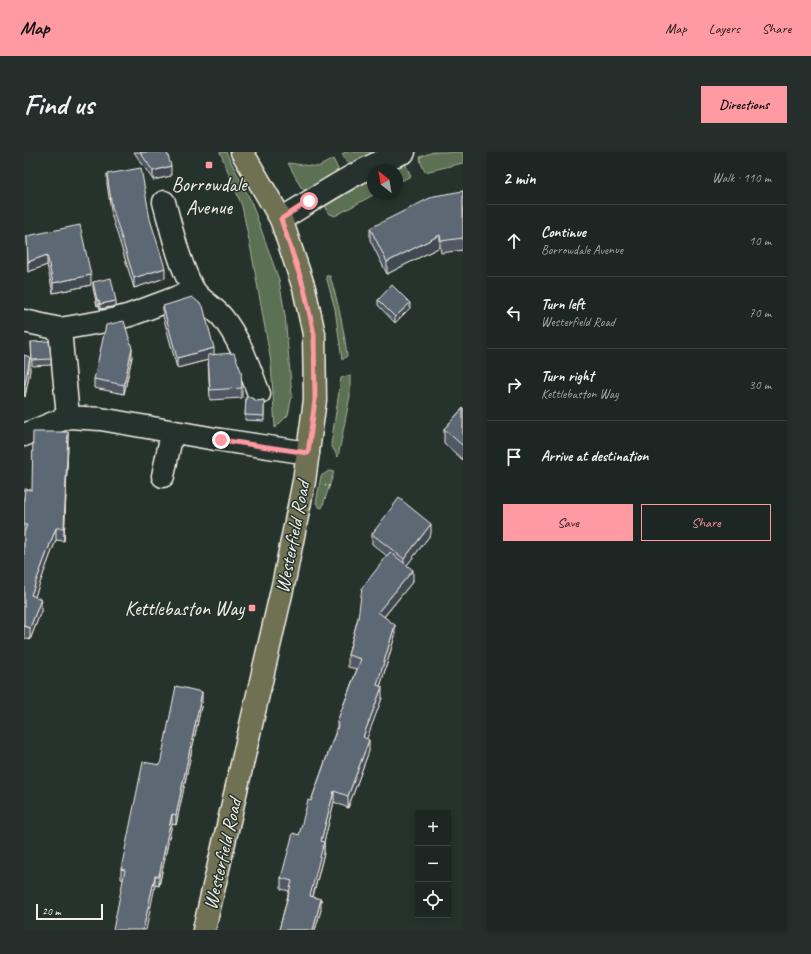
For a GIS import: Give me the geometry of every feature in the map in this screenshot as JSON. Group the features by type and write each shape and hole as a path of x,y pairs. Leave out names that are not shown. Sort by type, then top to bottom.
{"main road":[{"name":"Westerfield Road","path":"204,930 284,581 308,453 315,400 314,334 304,288 281,219 242,152"}],"street":[{"path":"281,219 354,175 383,160 404,152"},
{"path":"164,202 185,273 194,291 221,315 231,328 240,345 259,394"},
{"path":"24,321 60,329 112,320 130,315 194,291"},
{"path":"60,329 68,417"},
{"path":"24,435 68,417 101,420 172,433 308,453"},
{"path":"163,476 172,433"}],"green space":[{"path":"220,152 226,152 251,201 279,280 285,315 292,396 288,415 275,428 271,362 252,255 242,206"},
{"path":"346,152 384,152 357,163 347,162 342,154"},
{"path":"433,152 463,152 463,163 425,172 420,157"},
{"path":"333,159 338,169 338,174 312,189 302,189 288,163 318,167"},
{"path":"405,163 411,176 403,180 403,164"},
{"path":"367,180 367,198 335,216 328,213 325,204"},
{"path":"326,276 330,276 342,326 347,356 342,360 335,309"},
{"path":"350,375 350,396 338,457 331,445 341,378"},
{"path":"329,471 334,472 322,508 316,503 321,476"}],"building":[{"path":"140,152 167,152 171,166 153,171"},
{"path":"141,168 150,219 165,268 134,278 112,207 107,174"},
{"path":"463,191 463,238 441,241 440,235 387,262 370,228 434,196"},
{"path":"80,225 91,275 53,283 47,255 28,262 27,236"},
{"path":"111,278 116,301 100,304 99,300 97,300 93,282"},
{"path":"392,285 410,303 395,317 378,300"},
{"path":"192,297 203,306 214,348 177,358 163,306"},
{"path":"124,321 132,348 124,385 94,379 106,325"},
{"path":"49,341 51,359 32,360 31,342"},
{"path":"234,353 241,371 242,388 210,390 208,355"},
{"path":"24,355 30,357 25,384 24,384"},
{"path":"246,397 250,397 257,401 264,400 264,416 245,415"},
{"path":"463,408 463,446 444,429"},
{"path":"33,432 68,432 64,528 56,528 31,595 41,599 30,628 24,626 24,533 27,525 24,525 24,497 25,489 32,490"},
{"path":"399,498 431,524 404,559 372,534"},
{"path":"390,552 413,570 378,612 395,625 377,685 382,687 363,737 369,740 348,796 334,791 321,841 324,842 310,896 321,899 313,930 279,930 292,881 281,878 293,833 299,835 308,800 311,801 339,723 337,722 361,659 348,655 358,618 362,588"},
{"path":"176,686 202,692 176,815 172,814 159,876 155,876 143,930 113,930 125,870 121,869 143,762 160,765"}],"place":[{"name":"Borrowdale Avenue","path":"209,165"},
{"name":"Kettlebaston Way","path":"252,608"}],"route":[{"path":"221,440 308,453 315,400 314,334 304,288 281,219 309,201"}]}
